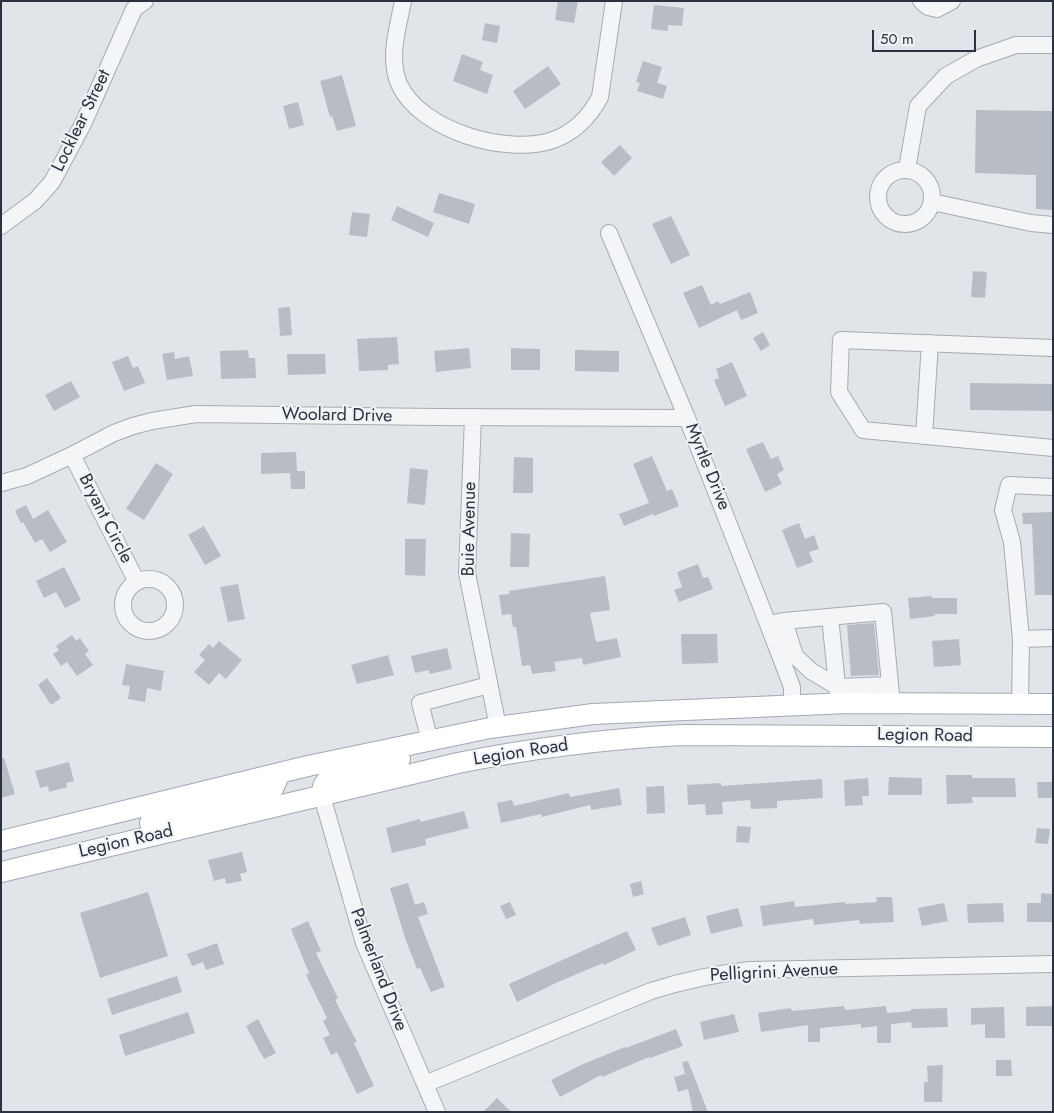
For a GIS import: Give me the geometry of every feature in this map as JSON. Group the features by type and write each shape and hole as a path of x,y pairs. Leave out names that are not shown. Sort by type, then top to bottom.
{"main road":[{"name":"Legion Road","path":"1,841 280,773 451,736 498,727 593,714 792,705 838,696 891,694 1020,704 1053,704"},
{"name":"Legion Road","path":"6,870 507,753 642,737 726,734 1053,737"},
{"path":"322,796 323,786 328,780 435,750 451,736"},
{"path":"6,870 27,854 262,794 273,790 280,773"}],"street":[{"name":"Locklear Street","path":"1,226 34,201 52,182 83,124 134,9 145,1"},
{"path":"400,2 394,53 395,69 406,95 416,107 451,129 475,138 493,142 530,145 553,140 569,133 594,109 600,97 614,1"},
{"path":"921,1 928,7 937,9 947,3"},
{"path":"907,169 918,106 946,76 976,60 1016,45 1053,45"},
{"path":"907,169 914,171 926,180 930,186 932,202 929,210 923,217 916,222 907,224 890,220 883,214 877,197 883,180 898,170 907,169"},
{"path":"932,202 1031,223 1053,225"},
{"name":"Myrtle Drive","path":"608,233 776,622 789,658 792,705"},
{"path":"1053,348 841,340 839,392 863,430 1053,448"},
{"path":"924,436 930,343"},
{"name":"Woolard Drive","path":"1,483 26,476 72,456 114,433 133,426 196,414 687,418"},
{"name":"Buie Avenue","path":"473,417 467,574 498,727"},
{"name":"Bryant Circle","path":"72,456 137,582"},
{"path":"1020,704 1021,639 1012,542 1003,510 1009,485 1053,486"},
{"path":"776,622 882,612 891,694"},
{"path":"830,617 838,696"},
{"path":"1021,639 1053,638"},
{"path":"789,658 811,671 838,696"},
{"path":"430,741 420,703 489,685"},
{"name":"Palmerland Drive","path":"322,796 364,944 437,1112"},
{"name":"Pelligrini Avenue","path":"425,1084 651,991 715,974 750,970 1053,964"}],"building":[{"path":"558,1 578,1 574,23 555,20"},
{"path":"654,5 684,8 682,26 668,25 668,31 651,29"},
{"path":"485,23 500,26 497,43 482,40"},
{"path":"462,54 483,62 480,70 493,75 487,94 453,81"},
{"path":"643,61 662,67 657,83 667,86 663,99 637,91 640,83 636,82"},
{"path":"548,66 561,84 525,109 513,91"},
{"path":"342,75 356,126 337,131 332,116 330,117 320,81"},
{"path":"298,102 304,125 289,129 283,106"},
{"path":"976,110 1053,111 1052,210 1036,209 1036,175 975,173"},
{"path":"620,145 632,158 614,176 601,162"},
{"path":"439,193 475,204 469,224 433,212"},
{"path":"397,206 434,223 428,237 391,220"},
{"path":"352,212 370,214 367,237 349,235"},
{"path":"671,216 690,255 671,264 652,224"},
{"path":"973,271 987,272 985,298 971,297"},
{"path":"702,285 711,305 718,301 720,304 750,292 758,313 741,320 737,310 699,328 683,293"},
{"path":"290,307 292,335 280,336 278,308"},
{"path":"763,332 770,345 761,351 753,338"},
{"path":"397,337 399,364 388,365 388,370 359,371 357,339"},
{"path":"469,348 471,368 436,372 434,351"},
{"path":"511,348 540,349 540,370 511,370"},
{"path":"248,350 249,358 255,358 256,378 221,379 220,351"},
{"path":"575,350 619,351 619,372 575,371"},
{"path":"174,352 175,359 189,356 193,376 167,380 162,354"},
{"path":"287,354 325,354 326,374 288,375"},
{"path":"128,356 133,368 138,366 145,383 124,391 112,362"},
{"path":"732,362 747,396 725,406 714,380 719,378 716,369"},
{"path":"71,381 80,397 54,411 45,395"},
{"path":"970,383 1053,384 1053,411 970,410"},
{"path":"763,442 771,459 778,456 784,470 777,474 782,484 765,492 746,449"},
{"path":"296,452 297,471 305,471 305,489 291,489 290,473 261,474 261,453"},
{"path":"652,456 667,491 672,489 679,506 624,526 619,514 649,503 633,464"},
{"path":"514,457 533,458 533,493 513,493"},
{"path":"156,463 173,474 144,520 126,509"},
{"path":"410,468 428,470 425,505 407,503"},
{"path":"26,505 33,519 48,510 67,542 50,552 42,539 35,543 15,511"},
{"path":"1053,512 1053,595 1035,595 1032,524 1023,524 1022,513"},
{"path":"799,523 805,539 814,535 819,549 809,552 813,562 797,568 782,530"},
{"path":"204,526 221,556 205,565 188,535"},
{"path":"511,533 530,534 529,567 510,567"},
{"path":"405,539 426,539 425,576 405,575"},
{"path":"698,564 703,578 708,577 713,589 679,602 674,590 682,587 677,572"},
{"path":"64,567 81,600 65,608 56,592 44,598 36,581"},
{"path":"605,576 610,610 590,613 596,642 617,638 621,657 583,665 582,658 554,662 556,671 532,674 530,665 522,666 516,627 513,627 511,614 502,615 499,595 509,594 509,591"},
{"path":"238,584 245,619 228,622 220,587"},
{"path":"932,596 932,598 957,598 957,614 934,614 935,616 910,619 908,598"},
{"path":"874,623 879,675 851,676 847,625"},
{"path":"681,634 717,634 718,663 682,664"},
{"path":"72,635 76,641 80,638 89,651 85,654 93,665 77,676 67,662 61,666 53,654 59,650 56,646"},
{"path":"959,639 961,665 934,667 932,641"},
{"path":"219,641 242,660 226,679 219,673 209,685 194,672 205,660 199,655 209,644 213,648"},
{"path":"447,648 452,669 429,674 429,670 415,673 411,656"},
{"path":"388,655 394,675 357,684 351,665"},
{"path":"126,664 164,671 161,691 147,688 145,702 128,699 130,686 122,685"},
{"path":"47,678 61,698 51,705 38,685"},
{"path":"1,758 4,758 15,794 1,798"},
{"path":"69,762 74,781 66,783 67,787 49,792 48,786 40,788 35,771"},
{"path":"946,775 972,775 972,778 1015,778 1016,797 972,797 973,803 947,804"},
{"path":"889,777 922,778 922,795 888,795"},
{"path":"868,778 869,796 862,796 863,805 845,806 844,780"},
{"path":"822,779 823,798 777,801 777,808 751,809 750,800 722,802 723,814 706,815 705,804 688,805 687,785 721,783 721,786"},
{"path":"1037,782 1053,782 1053,798 1038,798"},
{"path":"664,786 665,813 647,814 646,787"},
{"path":"619,788 622,805 591,810 590,805 542,817 541,814 501,823 497,803 512,800 514,806 569,793 570,797"},
{"path":"464,811 469,828 425,839 426,845 392,853 386,828 420,819 420,822"},
{"path":"737,826 751,827 749,843 736,842"},
{"path":"1037,828 1050,829 1048,844 1035,843"},
{"path":"242,852 247,872 240,874 242,881 226,884 225,878 214,881 208,860"},
{"path":"641,881 644,894 633,897 630,884"},
{"path":"408,883 415,905 424,902 428,914 418,917 445,987 431,992 420,968 417,969 405,938 390,888"},
{"path":"148,892 168,956 100,978 80,913"},
{"path":"1041,893 1052,894 1053,922 1027,922 1027,903 1041,903"},
{"path":"876,897 892,897 894,922 860,924 859,920 814,925 813,919 763,926 760,906 794,901 795,907 845,902 845,904 877,902"},
{"path":"510,902 516,915 506,919 500,906"},
{"path":"944,903 948,921 922,926 918,908"},
{"path":"1003,903 1004,922 968,923 967,904"},
{"path":"738,908 743,926 711,934 706,916"},
{"path":"685,917 691,935 658,946 651,928"},
{"path":"308,921 321,951 316,953 338,998 335,1000 357,1042 354,1043 374,1086 357,1094 337,1052 331,1055 323,1038 330,1035 323,1021 327,1018 306,975 309,973 291,929"},
{"path":"627,931 636,950 604,965 603,963 558,982 517,1002 509,984"},
{"path":"217,943 224,964 206,970 203,962 192,966 187,954"},
{"path":"177,976 182,992 112,1015 107,999"},
{"path":"844,1006 845,1010 886,1006 887,1013 911,1011 911,1009 947,1008 948,1027 912,1028 911,1022 891,1024 891,1043 877,1043 877,1026 861,1028 861,1024 820,1028 820,1042 808,1042 808,1025 761,1032 758,1013 791,1008 792,1011"},
{"path":"1053,1006 1053,1026 1026,1026 1026,1007"},
{"path":"1004,1007 1005,1038 985,1038 985,1024 971,1025 971,1008"},
{"path":"188,1012 195,1033 125,1056 119,1035"},
{"path":"734,1014 739,1032 704,1040 700,1022"},
{"path":"258,1019 276,1053 264,1059 246,1026"},
{"path":"676,1029 683,1046 649,1057 602,1077 601,1075 560,1097 551,1080 625,1047"},
{"path":"996,1060 1011,1060 1012,1076 996,1076"},
{"path":"688,1061 708,1112 693,1112 688,1089 678,1092 674,1077 685,1074 682,1062"},
{"path":"943,1065 942,1102 924,1102 924,1082 928,1082 927,1066"},
{"path":"497,1098 511,1112 483,1112"}]}
